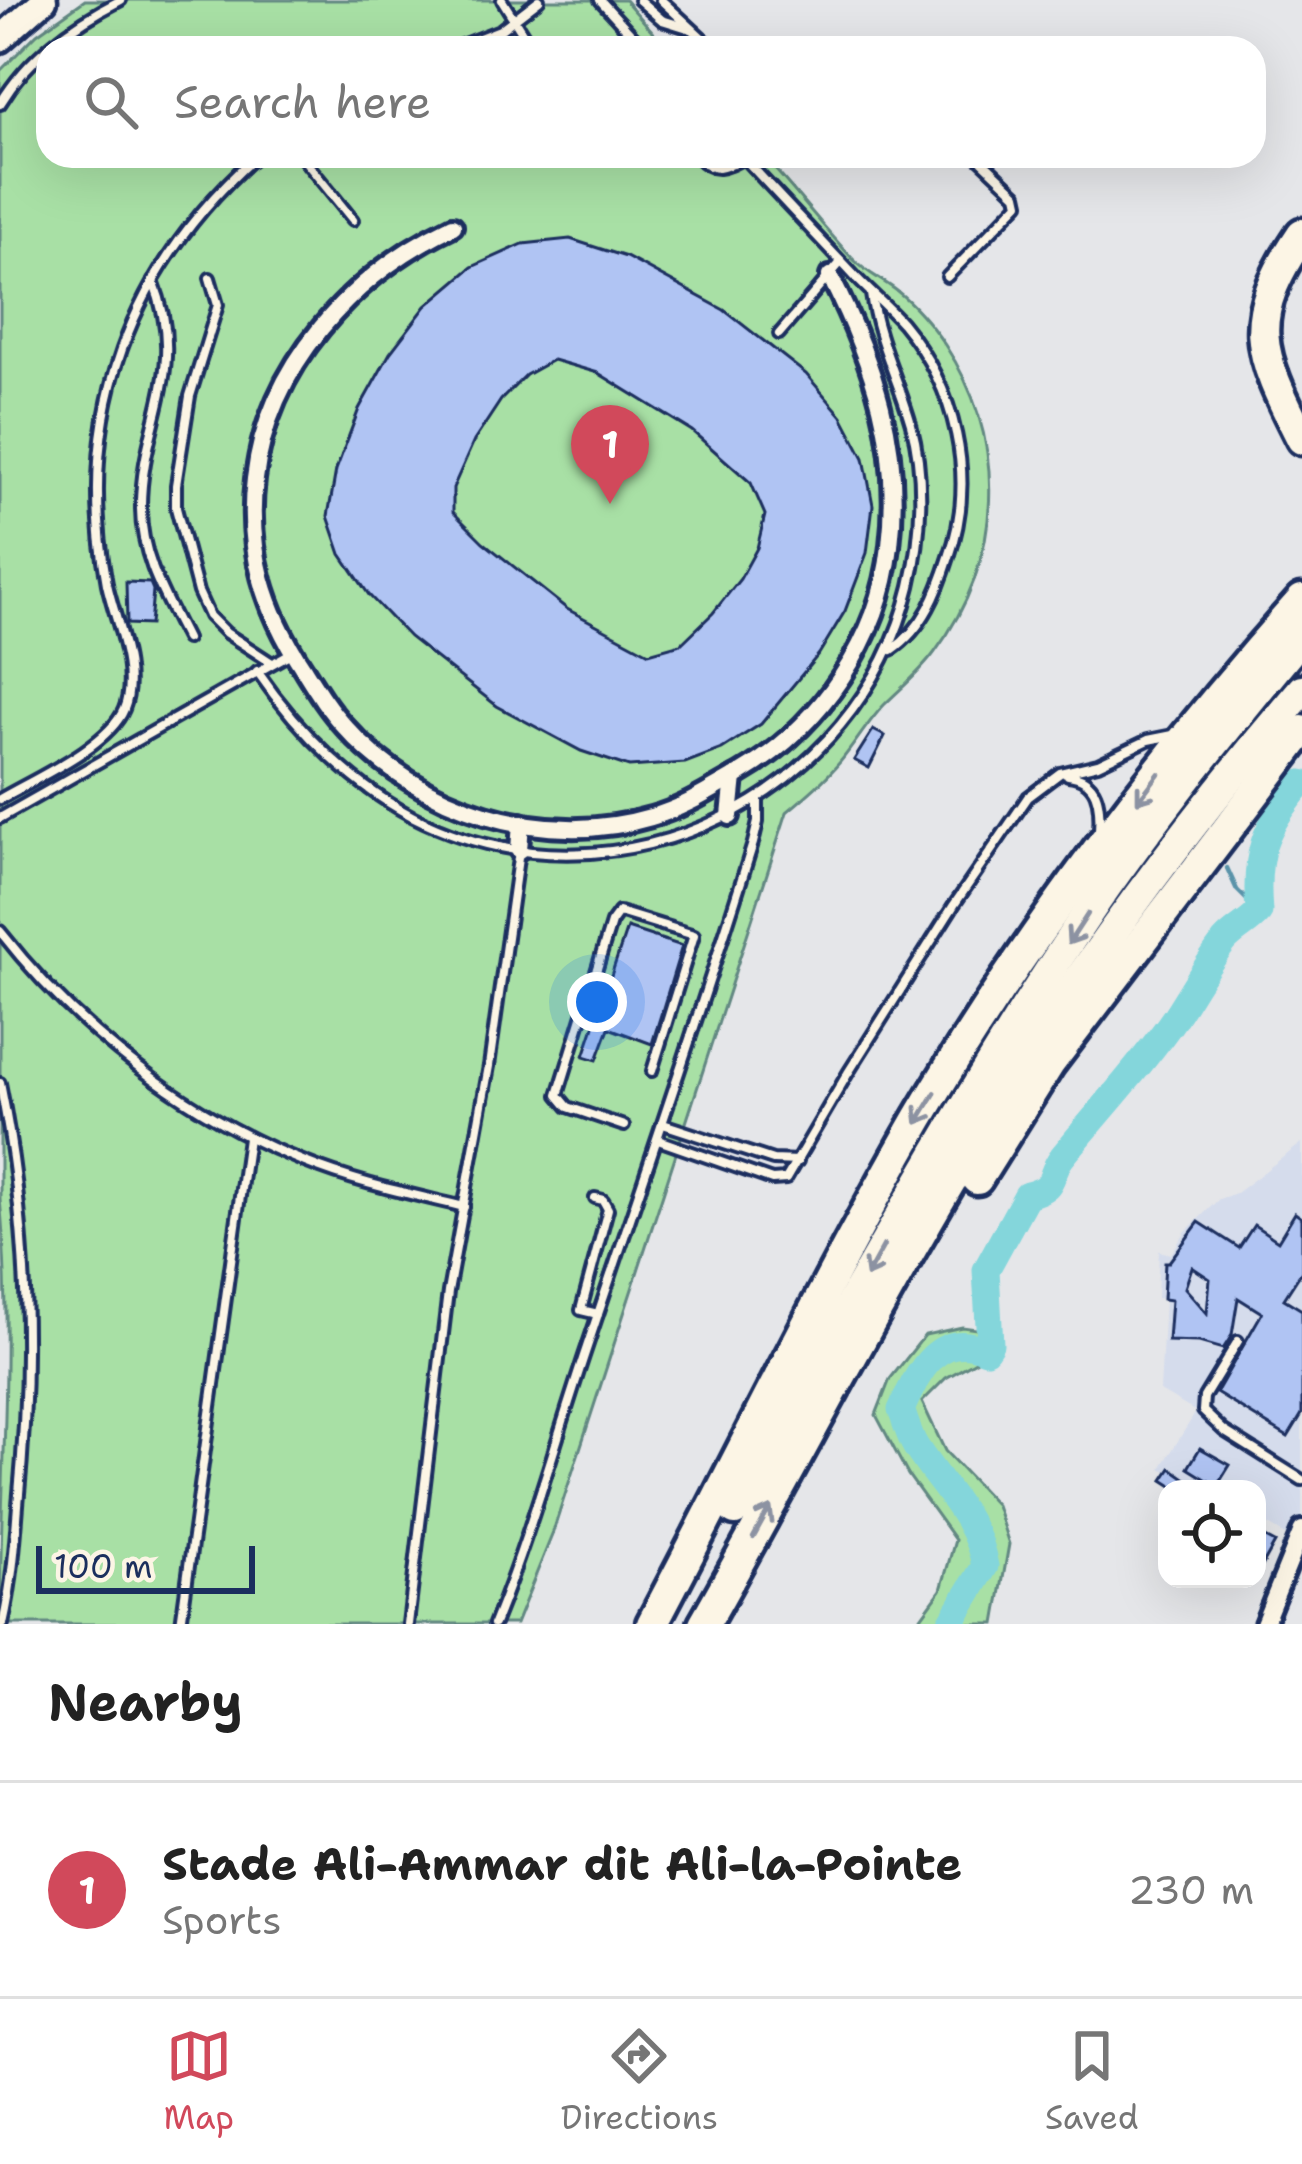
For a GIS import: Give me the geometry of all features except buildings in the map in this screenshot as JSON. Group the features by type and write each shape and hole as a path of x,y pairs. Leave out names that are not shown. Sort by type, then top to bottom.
{"highway":[{"path":"1302,234 1274,277 1263,311 1264,343 1277,389 1302,439"},
{"path":"1302,264 1288,289 1281,339 1282,357 1302,397"},
{"path":"1188,734 1200,711 1269,626 1302,573"},
{"path":"652,1624 919,1119 980,1018 1188,734 1302,600"},
{"path":"670,1624 920,1180 1015,1024 1098,898 1177,791 1302,636"},
{"path":"704,1624 961,1166 1072,989 1150,880 1302,690"},
{"path":"834,1394 929,1255 1049,1064 1302,731"}],"main road":[{"path":"0,16 19,0"},
{"path":"0,39 44,0"}],"street":[{"path":"453,226 379,270 337,309 287,379 260,448 253,497 254,546 265,595 292,652 330,710 380,761 437,796 521,823 589,828 672,810 734,777 788,739 837,684 872,618 886,570 892,501 886,426 873,370 836,269"},
{"path":"730,816 734,777"},
{"path":"519,850 521,823"},
{"path":"1264,1624 1302,1530"}],"lane":[{"path":"62,36 121,0"},
{"path":"502,0 524,36"},
{"path":"486,36 514,21 538,0"},
{"path":"600,0 631,36"},
{"path":"639,0 662,20 693,29"},
{"path":"662,0 700,36"},
{"path":"0,104 36,61"},
{"path":"0,800 98,740 114,727 127,702 129,684 103,560 98,465 105,405 115,366 152,280 200,213 244,168"},
{"path":"311,168 353,220"},
{"path":"752,168 836,269 901,322 950,404 960,449 962,499 955,542 920,622 890,651"},
{"path":"947,277 1019,203 1017,194 990,168"},
{"path":"779,334 836,269"},
{"path":"210,278 218,305 190,396 176,508 209,616 272,663"},
{"path":"152,280 165,324 167,368 144,473 142,524 152,570 185,640"},
{"path":"257,671 315,741 383,799 445,831 519,850 582,851 694,832 758,800 832,737 874,682 890,651 916,555 919,465 872,294"},
{"path":"0,818 292,652"},
{"path":"658,1140 779,1181 792,1174 848,1073 1028,797 1060,773 1110,759 1148,740 1188,734"},
{"path":"1043,782 1069,775 1084,777 1092,784 1100,820 1096,857"},
{"path":"494,1624 538,1507 753,844 758,800"},
{"path":"407,1624 448,1292 519,850"},
{"path":"624,1126 568,1107 558,1095 611,923 619,911 694,935 652,1071"},
{"path":"0,931 57,995 109,1043 184,1100 248,1137 343,1175 464,1207"},
{"path":"0,1083 15,1162 29,1317 22,1465 3,1624"},
{"path":"663,1124 773,1160 800,1161"},
{"path":"181,1624 248,1137"},
{"path":"595,1198 608,1208 581,1310 598,1314"},
{"path":"1238,1341 1204,1397 1202,1411 1224,1431 1302,1480"}],"shaded area":[{"path":"1302,1143 1302,1545 1266,1523 1266,1480 1184,1480 1161,1468 1196,1412 1160,1391 1165,1299 1157,1298 1159,1251 1171,1254 1185,1232 1219,1199 1236,1193"}],"green space":[{"path":"85,0 625,0 656,36 36,36 36,168 773,168 853,259 904,297 929,324 966,382 980,421 990,500 974,579 958,616 929,660 878,712 834,769 787,812 552,1535 516,1624 0,1624 6,1358 0,1199 0,71 37,34"},
{"path":"962,1327 977,1329 986,1355 946,1378 922,1402 945,1451 996,1505 1009,1544 995,1624 916,1624 941,1590 955,1540 908,1475 876,1415 890,1379 925,1335"}],"waterway":[{"path":"950,1624 985,1566 974,1533 916,1447 901,1410 931,1358 954,1345 986,1350 990,1344 986,1270 1027,1195 1048,1185 1062,1157 1160,1038 1224,942 1259,912 1258,873 1264,842 1302,783"},
{"path":"1227,868 1237,890 1259,912"}],"place":[{"name":"Stade Ali-Ammar dit Ali-la-Pointe","path":"610,504"}]}
